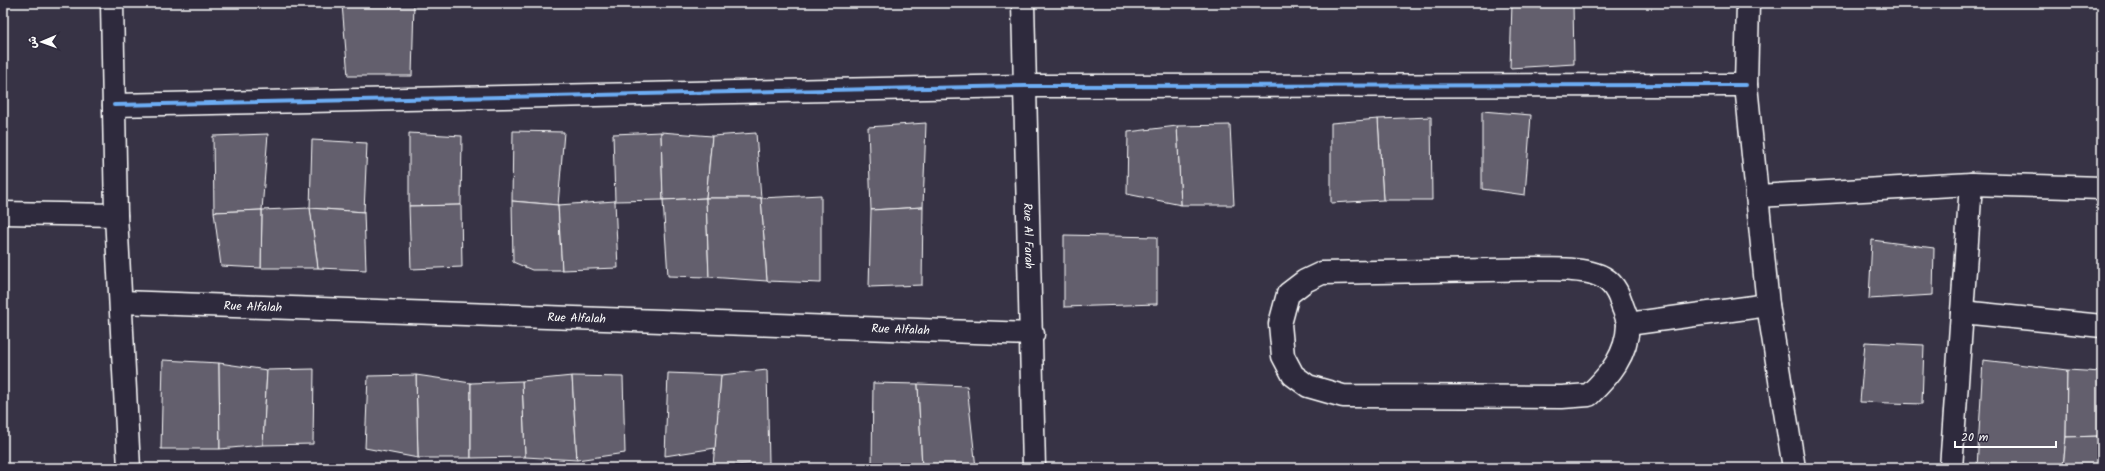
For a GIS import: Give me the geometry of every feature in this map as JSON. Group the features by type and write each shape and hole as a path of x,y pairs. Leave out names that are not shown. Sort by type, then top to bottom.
{"street":[{"path":"112,3 116,214 129,468"},
{"name":"Rue Al Farah","path":"1023,3 1033,334 1034,468"},
{"path":"1748,3 1746,85 1768,304 1794,468"},
{"path":"114,105 1025,86 1746,85"},
{"path":"1757,196 1971,184 2102,188"},
{"path":"1951,468 1971,184"},
{"path":"3,213 116,214"},
{"path":"1538,269 1596,274 1614,286 1628,324 1624,350 1614,368 1605,379 1590,395 1562,397 1343,396 1308,386 1293,375 1283,356 1280,324 1288,294 1305,281 1322,273 1538,269"},
{"name":"Rue Alfalah","path":"121,302 1033,334"},
{"path":"1628,324 1768,304"},
{"path":"1962,312 2102,326"}],"building":[{"path":"414,3 412,76 348,76 342,4"},
{"path":"1512,3 1573,3 1574,64 1510,68"},
{"path":"1482,111 1531,115 1525,195 1482,189"},
{"path":"1431,117 1432,200 1383,200 1378,119"},
{"path":"1378,119 1383,200 1331,203 1331,123"},
{"path":"926,123 923,207 871,210 868,127"},
{"path":"1230,125 1234,205 1181,205 1177,126"},
{"path":"1177,126 1181,205 1127,194 1128,132"},
{"path":"513,131 564,132 558,205 512,201"},
{"path":"661,132 663,200 615,201 613,134"},
{"path":"661,132 712,136 706,198 663,200"},
{"path":"409,133 462,136 461,205 409,206"},
{"path":"756,133 761,198 706,198 712,136"},
{"path":"268,134 262,210 214,212 213,136"},
{"path":"312,140 367,143 364,212 310,208"},
{"path":"821,195 821,283 767,281 761,198"},
{"path":"706,198 709,277 668,276 663,200"},
{"path":"706,198 761,198 767,281 709,277"},
{"path":"512,201 558,205 562,270 532,270 513,262"},
{"path":"615,201 618,268 562,270 558,205"},
{"path":"461,205 462,267 411,269 409,206"},
{"path":"923,207 922,285 869,287 871,210"},
{"path":"310,208 364,212 366,270 318,268"},
{"path":"310,208 318,268 261,268 262,210"},
{"path":"262,210 261,268 221,266 214,212"},
{"path":"1064,235 1157,237 1157,304 1064,307"},
{"path":"1872,240 1934,248 1933,295 1869,299"},
{"path":"1865,342 1924,345 1922,404 1860,402"},
{"path":"163,360 219,363 220,449 161,449"},
{"path":"1983,360 2067,370 2066,437 2063,468 1977,468"},
{"path":"219,363 267,370 263,445 220,449"},
{"path":"314,369 313,444 263,445 267,370"},
{"path":"767,370 769,463 713,466 721,375"},
{"path":"2067,370 2102,372 2102,436 2066,437"},
{"path":"668,373 721,375 715,448 665,456"},
{"path":"416,375 471,383 471,458 418,458"},
{"path":"416,375 418,458 365,448 368,376"},
{"path":"572,376 577,460 525,457 522,381"},
{"path":"572,376 623,377 625,453 577,460"},
{"path":"522,381 525,457 471,458 471,383"},
{"path":"873,383 918,384 922,468 872,468"},
{"path":"918,384 967,386 976,468 922,468"},
{"path":"2102,436 2102,468 2063,468 2066,437"}],"cycle path":[{"path":"114,105 1025,86 1746,85"}]}
